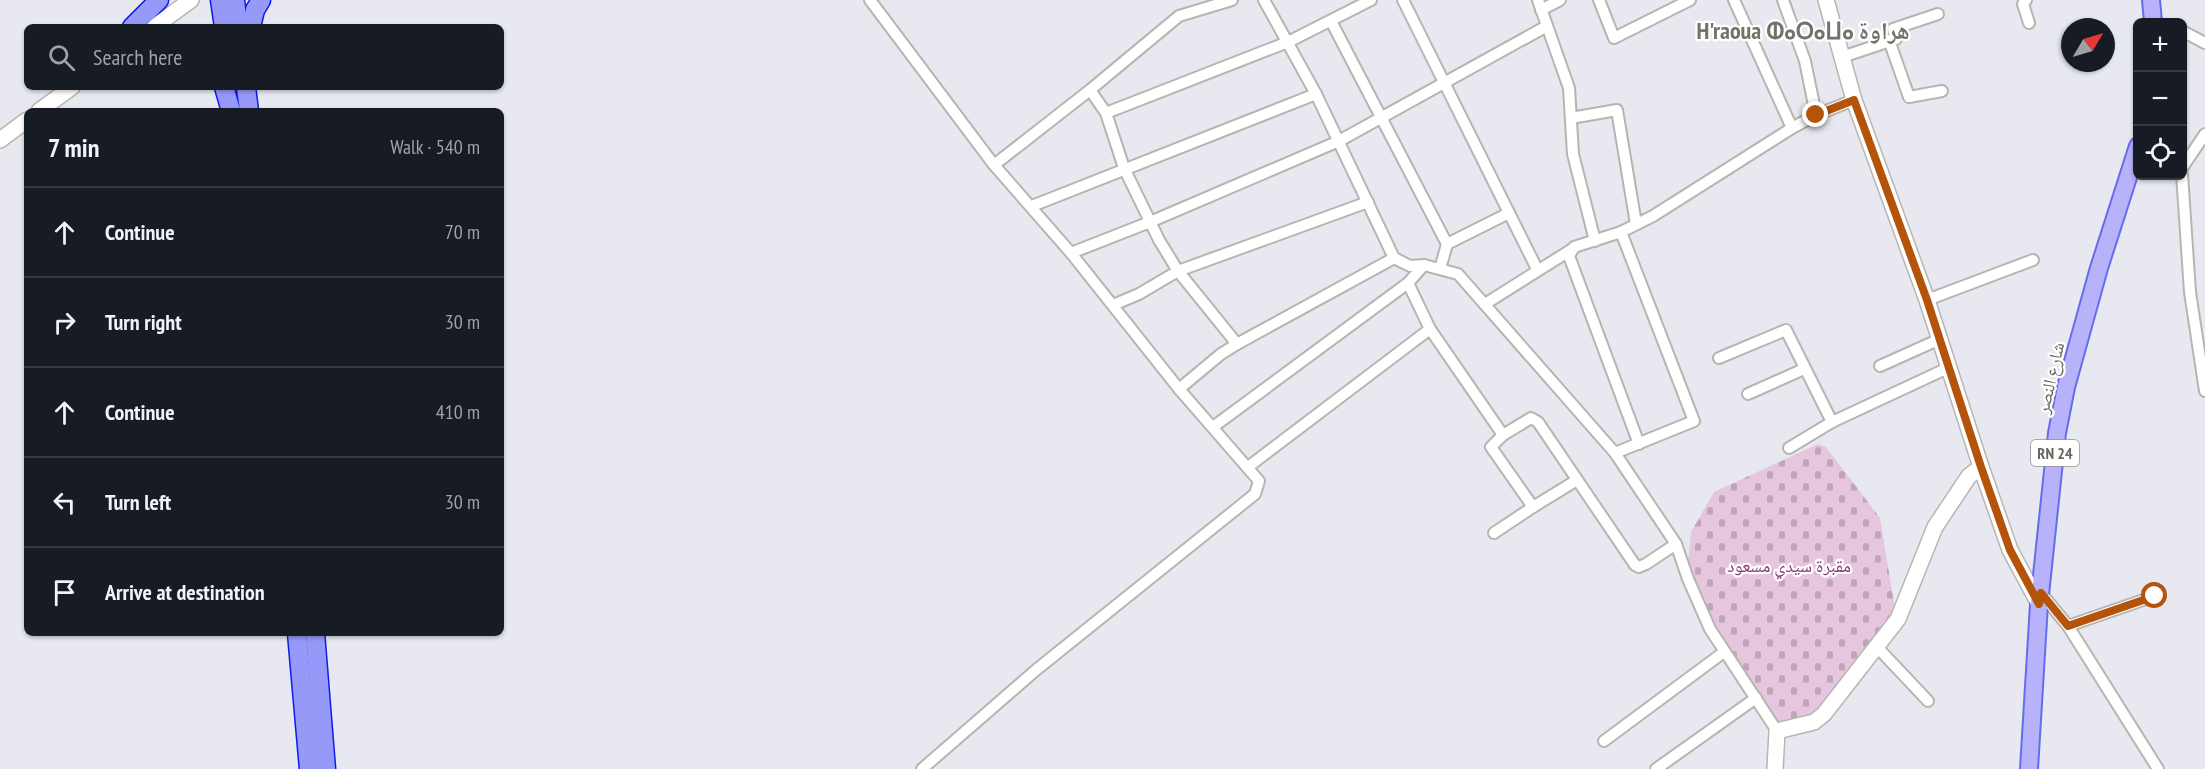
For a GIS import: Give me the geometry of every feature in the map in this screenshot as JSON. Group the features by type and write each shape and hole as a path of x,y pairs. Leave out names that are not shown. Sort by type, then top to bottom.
{"highway":[{"path":"135,24 159,0"},
{"path":"220,0 224,24"},
{"path":"235,0 238,24"},
{"path":"252,24 255,10 261,0"},
{"path":"225,90 231,108"},
{"path":"231,90 232,108"},
{"path":"246,90 249,108"},
{"path":"297,636 309,769"},
{"path":"315,636 326,769"}],"main road":[{"path":"2151,0 2153,18"},
{"name":"شارع النصر","path":"2029,769 2040,599 2057,434 2066,387 2099,268 2133,163"}],"street":[{"path":"158,24 191,0"},
{"path":"870,0 994,165 1032,206 1179,389 1259,480 1255,494 1036,670 922,769"},
{"path":"994,165 1090,90 1179,16 1230,0"},
{"path":"1264,0 1316,94 1394,258 1410,266 1424,265 1458,274 1615,453 1676,544 1688,579 1710,629 1777,731 1775,769"},
{"path":"1106,113 1288,42 1371,0"},
{"path":"1403,0 1536,267"},
{"path":"1560,0 1539,5 1569,88 1573,154 1595,241"},
{"path":"1599,0 1614,38 1690,0"},
{"path":"1734,0 1792,128"},
{"path":"1783,0 1805,61 1816,115"},
{"path":"1826,0 1854,100 1927,300 2010,550 2040,599 2068,626 2158,769"},
{"path":"2026,0 2023,4 2029,23"},
{"path":"1842,57 1896,39 1893,29 1938,14"},
{"path":"1330,21 1447,244 1440,269"},
{"path":"1071,253 1150,222 1339,141 1547,26"},
{"path":"2187,34 2205,43"},
{"path":"1889,40 1909,98 1942,91"},
{"path":"43,108 68,90"},
{"path":"1090,90 1106,113 1124,168 1150,222 1178,272 1237,344"},
{"path":"1032,206 1316,94"},
{"path":"1485,304 1574,248 1621,232 1690,193 1792,128 1816,115 1854,100"},
{"path":"1571,118 1617,110 1636,224"},
{"path":"0,140 24,122"},
{"path":"2187,161 2205,134"},
{"path":"2182,180 2190,292 2205,391"},
{"path":"1113,305 1139,294 1178,272 1368,202"},
{"path":"1447,244 1509,213"},
{"path":"1615,453 1694,421 1621,232"},
{"path":"1574,248 1569,256 1639,444"},
{"path":"1179,389 1221,354 1237,344 1394,258"},
{"path":"1927,300 2033,260"},
{"path":"1213,427 1408,283 1424,265"},
{"path":"1408,283 1430,329 1503,435"},
{"path":"1248,467 1430,329"},
{"path":"1719,358 1786,330 1832,422"},
{"path":"1880,366 1940,339"},
{"path":"1790,448 1832,422 1950,367"},
{"path":"1748,394 1804,369"},
{"path":"1533,507 1491,447 1503,435 1531,418 1534,419 1635,565 1639,567 1646,564 1676,544"},
{"path":"1777,731 1814,722 1824,714 1877,647 1898,619 1935,527 1969,476 1981,467"},
{"path":"1494,533 1577,480"},
{"path":"2068,626 2155,596"},
{"path":"1877,647 1928,701"},
{"path":"1604,741 1724,652"},
{"path":"1656,769 1756,698"}],"green space":[{"name":"مقبرة سيدي مسعود","path":"1818,444 1826,447 1880,518 1895,609 1876,638 1854,663 1838,693 1817,717 1788,726 1770,721 1748,691 1687,577 1691,532 1714,492"}],"district":[{"name":"H'raoua ⵀⴰⵔⴰⵡⴰ هراوة","path":"1803,30"}],"route":[{"path":"1816,115 1854,100 1927,300 2010,550 2039,604 2041,593 2068,626 2155,596"}]}
